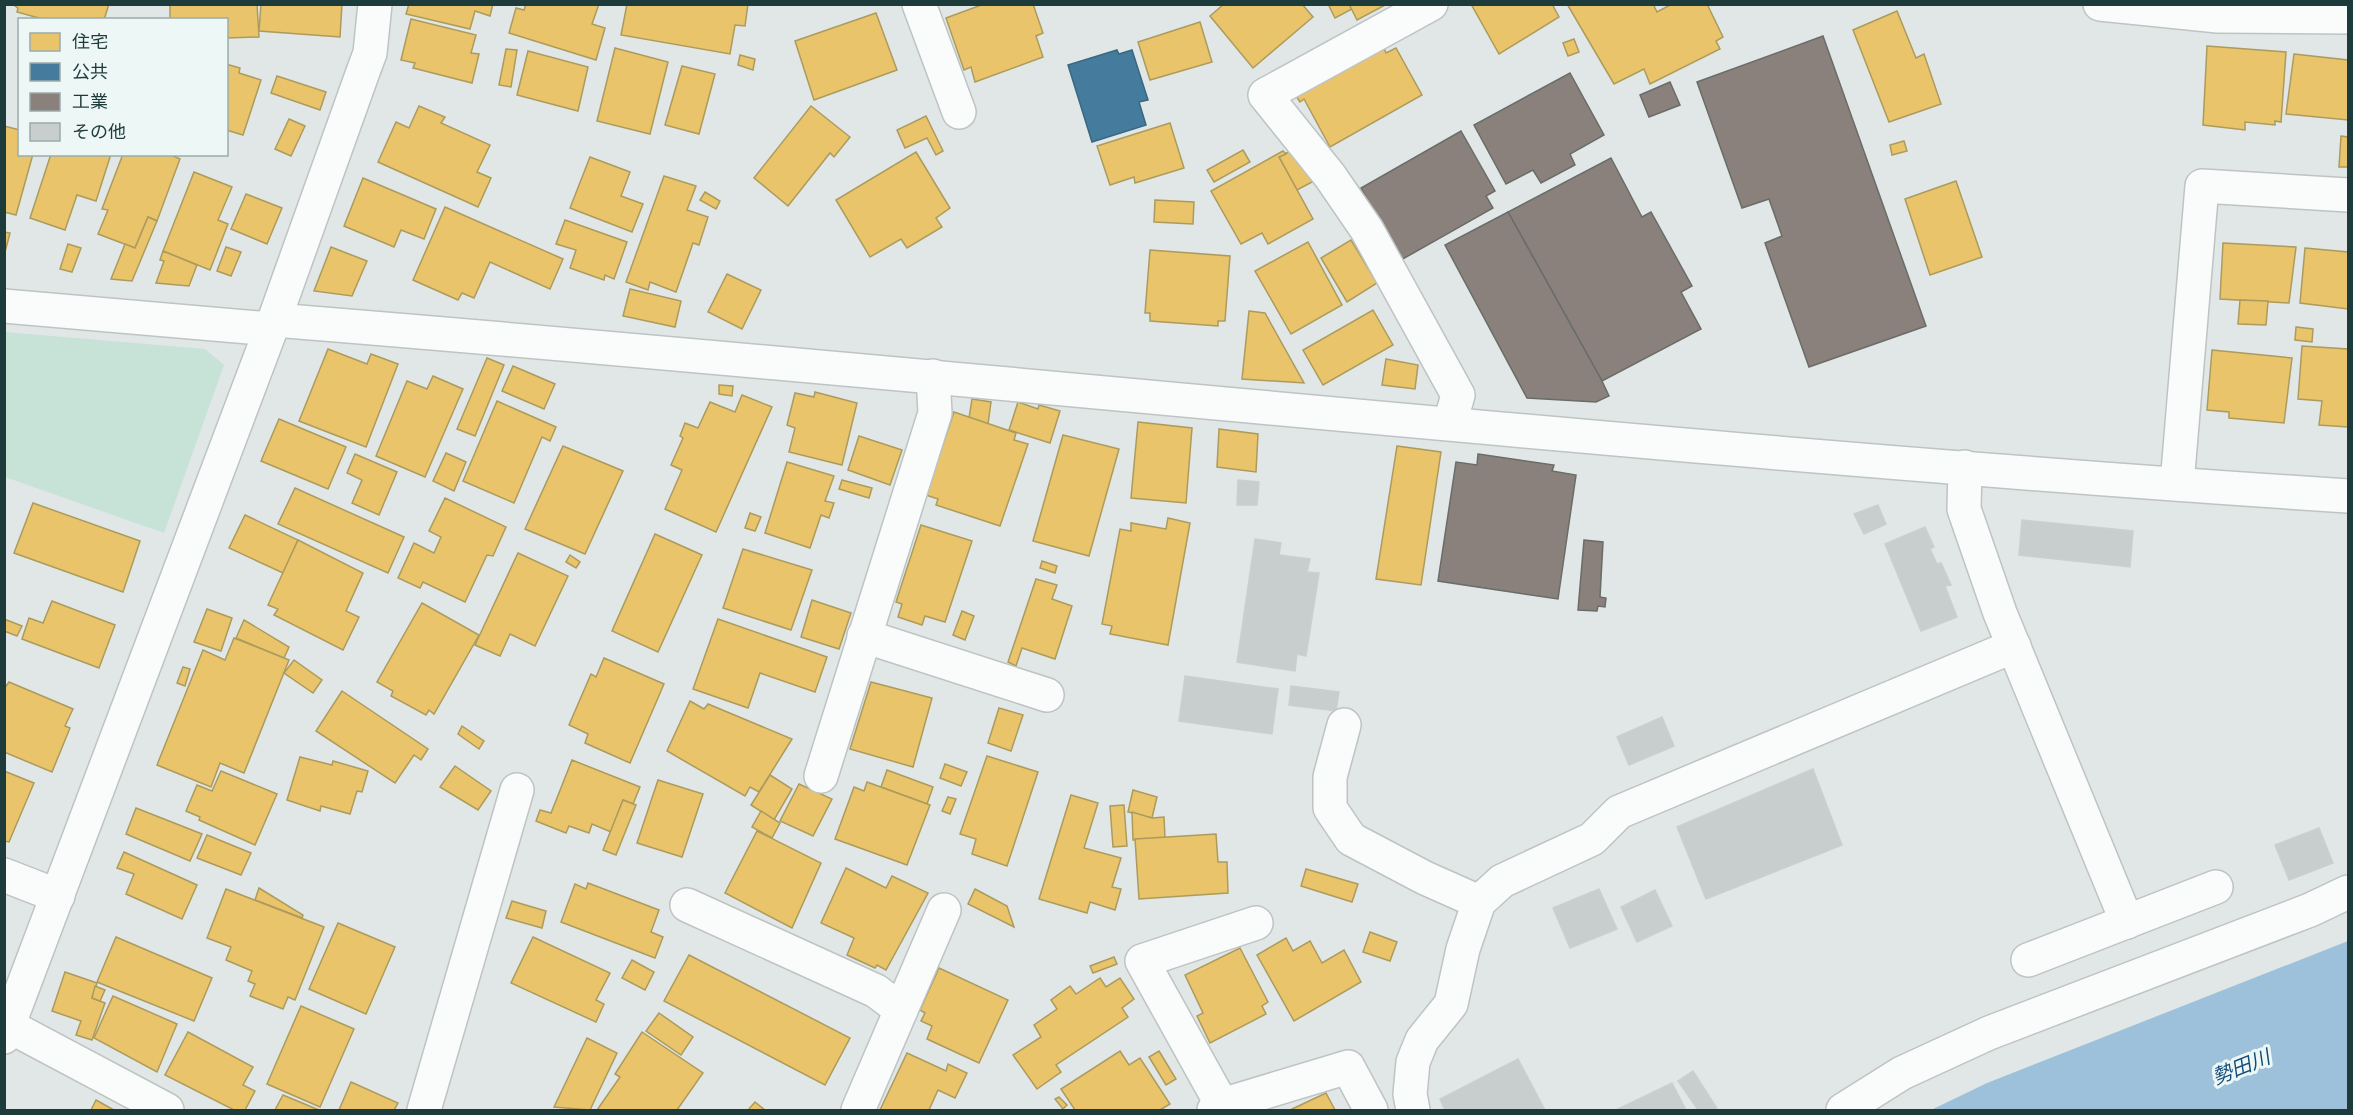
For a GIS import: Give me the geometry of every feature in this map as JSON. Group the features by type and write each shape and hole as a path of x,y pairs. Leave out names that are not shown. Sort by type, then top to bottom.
{"street":[{"path":"167,1110 7,1032 272,324 370,53 375,4"},
{"path":"919,4 958,112"},
{"path":"1431,4 1265,95 1330,176 1367,230 1458,395 1450,423"},
{"path":"2100,4 2218,16 2349,17"},
{"path":"2177,484 2202,186 2349,195"},
{"path":"4,306 272,324 933,376 1965,467 2349,496"},
{"path":"820,776 935,413 933,376"},
{"path":"1965,467 1964,509 2014,646 2127,922"},
{"path":"864,636 1047,695"},
{"path":"1413,1110 1410,1094 1413,1062 1422,1040 1451,1004 1463,950 1479,902 1502,881 1592,839 1619,812 2014,646"},
{"path":"1344,724 1330,777 1330,808 1351,839 1425,878 1479,902"},
{"path":"424,1110 517,790"},
{"path":"4,875 58,896"},
{"path":"2028,960 2216,887"},
{"path":"1843,1110 1902,1073 1989,1033 2310,910 2349,892"},
{"path":"687,905 876,991 901,1010"},
{"path":"858,1110 944,910"},
{"path":"1256,923 1142,961 1218,1108 1348,1067 1371,1110"}],"green space":[{"path":"5,332 205,349 224,365 164,533 5,477"}],"water":[{"name":"勢田川","path":"2348,941 2348,1110 1931,1110 1987,1083"}],"building: 住宅":[{"path":"12,4 109,4 105,18 39,18 17,12 18,8"},
{"path":"170,4 257,4 259,37 228,38 228,18 170,18"},
{"path":"261,4 342,4 340,37 259,31"},
{"path":"409,4 493,4 490,16 475,11 470,29 406,14"},
{"path":"526,4 599,4 592,24 605,28 596,60 509,33 516,8 524,10"},
{"path":"627,4 748,4 745,26 735,25 730,54 621,35"},
{"path":"984,4 1033,4 1043,33 1036,36 1043,57 975,82 971,67 964,70 946,18"},
{"path":"1224,4 1302,4 1313,17 1253,68 1210,16"},
{"path":"1328,4 1349,4 1352,9 1335,18"},
{"path":"1349,4 1387,4 1357,20"},
{"path":"1471,4 1552,4 1559,17 1499,54"},
{"path":"1567,4 1653,4 1657,12 1672,4 1707,4 1723,37 1716,41 1720,49 1650,84 1644,69 1614,84"},
{"path":"1897,11 1916,58 1924,54 1941,104 1889,122 1853,30"},
{"path":"876,13 897,70 814,100 795,41"},
{"path":"411,19 476,35 471,53 479,54 472,83 413,68 415,63 401,60"},
{"path":"1200,22 1212,62 1150,80 1138,42"},
{"path":"1574,39 1579,52 1568,56 1563,43"},
{"path":"2207,46 2286,52 2281,122 2275,121 2275,125 2245,122 2245,130 2203,125"},
{"path":"615,48 668,62 650,134 597,121"},
{"path":"1384,48 1386,53 1396,48 1422,95 1330,147 1304,99 1300,102 1296,96"},
{"path":"506,49 517,50 511,87 499,85"},
{"path":"528,51 588,67 578,111 517,95"},
{"path":"2294,54 2348,60 2348,120 2286,114"},
{"path":"740,55 755,59 753,70 738,65"},
{"path":"228,65 240,68 239,73 261,80 243,135 228,131"},
{"path":"682,66 715,74 699,134 665,125"},
{"path":"277,76 326,92 320,110 271,93"},
{"path":"419,106 445,117 441,123 490,145 477,172 491,178 478,207 378,162 396,122 409,128"},
{"path":"811,106 850,137 834,157 830,153 788,206 754,178"},
{"path":"926,116 943,151 936,155 927,138 905,148 897,130"},
{"path":"289,119 305,126 291,156 275,149"},
{"path":"1170,123 1184,168 1135,183 1134,177 1110,185 1097,146"},
{"path":"4,126 18,130 18,156 32,156 16,215 4,212"},
{"path":"2341,136 2348,137 2348,167 2339,167"},
{"path":"1904,141 1907,151 1892,155 1890,145"},
{"path":"1243,150 1250,162 1214,182 1207,170"},
{"path":"1292,150 1314,181 1297,190 1279,157"},
{"path":"1283,151 1286,154 1279,157 1313,219 1268,244 1262,233 1241,244 1211,191"},
{"path":"916,152 950,208 936,218 942,227 907,248 901,239 870,257 836,200"},
{"path":"50,156 110,156 96,201 77,195 65,230 30,218"},
{"path":"122,156 173,156 180,159 157,221 148,217 135,248 98,234 108,210 102,209"},
{"path":"590,157 630,172 621,196 643,204 632,232 570,208"},
{"path":"194,172 232,187 218,220 228,224 210,270 163,251"},
{"path":"664,176 696,186 687,210 708,217 699,245 693,243 676,292 650,282 648,290 626,282"},
{"path":"363,178 436,209 424,239 401,230 394,247 344,226"},
{"path":"1956,181 1982,257 1930,275 1905,199"},
{"path":"705,192 720,201 716,209 700,200"},
{"path":"246,194 282,208 267,244 231,229"},
{"path":"1155,200 1194,202 1193,224 1154,222"},
{"path":"445,207 563,259 550,289 490,262 474,298 462,293 458,300 413,280"},
{"path":"148,217 157,221 132,281 111,279 125,244 135,248"},
{"path":"565,220 627,242 614,279 605,275 604,280 570,268 576,250 556,244"},
{"path":"4,232 10,233 4,256"},
{"path":"1351,240 1377,283 1347,302 1321,258"},
{"path":"1308,242 1342,305 1291,334 1255,271"},
{"path":"2223,243 2296,247 2289,303 2220,299"},
{"path":"68,244 81,248 72,272 60,269"},
{"path":"226,247 241,252 231,276 217,271"},
{"path":"331,247 367,261 352,296 314,291"},
{"path":"2305,248 2348,252 2348,309 2300,303"},
{"path":"1150,250 1230,256 1225,321 1218,321 1218,326 1150,321 1150,313 1145,313"},
{"path":"163,251 197,265 189,286 156,283 164,261 160,260"},
{"path":"727,274 761,290 742,329 708,312"},
{"path":"630,289 681,301 675,327 623,316"},
{"path":"2240,300 2268,301 2266,325 2238,324"},
{"path":"1373,310 1393,345 1323,385 1303,350"},
{"path":"1249,311 1265,313 1304,383 1242,379"},
{"path":"2296,327 2313,329 2312,342 2295,340"},
{"path":"2302,346 2348,349 2348,427 2319,425 2322,401 2298,399"},
{"path":"328,349 367,364 371,354 398,364 366,447 299,421"},
{"path":"2212,350 2292,358 2284,423 2229,418 2229,412 2207,410"},
{"path":"487,358 504,365 475,436 457,429"},
{"path":"1386,359 1418,365 1415,389 1382,385"},
{"path":"513,366 555,384 544,409 502,391"},
{"path":"433,376 463,389 425,477 376,456 407,381 427,389"},
{"path":"719,385 733,386 732,396 719,394"},
{"path":"815,392 857,403 842,465 789,452 795,428 787,425 795,393 814,397"},
{"path":"742,395 772,407 716,532 665,509 682,470 671,465 683,438 680,436 685,423 698,428 710,402 735,412"},
{"path":"972,399 991,402 988,424 969,418"},
{"path":"497,401 556,427 550,441 542,437 514,503 463,481"},
{"path":"1018,402 1038,409 1039,405 1060,411 1050,443 1009,430"},
{"path":"954,412 1016,433 1014,440 1028,444 1000,526 936,505 938,499 926,495"},
{"path":"279,419 346,447 328,489 261,461"},
{"path":"1138,422 1192,428 1186,503 1131,498"},
{"path":"1219,429 1258,434 1256,472 1217,467"},
{"path":"1063,435 1119,449 1089,556 1033,541"},
{"path":"859,436 902,450 890,485 848,470"},
{"path":"563,446 623,471 585,554 525,529"},
{"path":"1397,446 1441,452 1421,585 1376,579"},
{"path":"446,453 466,462 454,491 433,481"},
{"path":"355,454 397,472 379,515 352,503 362,480 347,473"},
{"path":"787,462 834,476 825,501 834,503 829,518 821,515 810,548 765,533"},
{"path":"842,480 872,488 869,498 839,489"},
{"path":"295,488 404,537 388,573 278,524"},
{"path":"445,498 506,527 493,556 487,555 465,602 423,582 420,588 398,578 414,543 434,553 441,537 429,531"},
{"path":"33,503 140,541 123,592 14,553"},
{"path":"750,513 761,517 755,531 745,528"},
{"path":"245,515 298,540 283,573 229,548"},
{"path":"1168,518 1190,523 1168,645 1110,634 1112,626 1102,624 1120,529 1131,531 1131,523 1166,529"},
{"path":"921,525 972,541 945,622 925,616 922,625 898,617 902,604 896,602"},
{"path":"655,534 702,555 658,652 612,631"},
{"path":"298,540 363,573 346,611 359,617 343,650 274,615 278,609 268,605"},
{"path":"743,549 812,570 791,630 723,608"},
{"path":"518,553 568,576 535,646 510,634 500,656 475,645"},
{"path":"570,555 580,562 576,568 566,562"},
{"path":"1042,561 1057,566 1055,573 1040,568"},
{"path":"1036,579 1057,585 1052,599 1072,606 1055,659 1022,648 1016,666 1008,662"},
{"path":"812,600 851,613 839,649 801,637"},
{"path":"52,601 115,625 99,668 22,639 29,618 43,623"},
{"path":"422,603 479,635 434,714 429,710 426,715 391,696 393,691 377,682"},
{"path":"207,609 232,618 221,651 194,642"},
{"path":"962,611 974,616 965,640 953,635"},
{"path":"4,619 22,626 17,636 4,631"},
{"path":"718,619 827,657 815,692 760,673 748,708 693,689"},
{"path":"244,620 289,647 284,658 236,638"},
{"path":"234,638 289,660 244,773 220,763 211,787 157,765 203,650 225,660"},
{"path":"604,658 664,684 630,763 585,743 588,734 569,725 591,674 596,677"},
{"path":"294,660 322,680 313,693 284,673"},
{"path":"183,667 190,669 185,686 177,683"},
{"path":"9,682 73,709 65,726 70,728 52,772 4,752 4,689"},
{"path":"871,682 932,698 913,767 850,749"},
{"path":"342,691 428,749 421,760 414,755 395,783 316,731"},
{"path":"690,701 704,709 708,704 792,739 759,792 750,787 745,796 667,751"},
{"path":"999,708 1023,715 1011,751 988,743"},
{"path":"462,726 484,741 479,749 458,734"},
{"path":"987,756 1038,772 1007,866 972,854 976,839 960,834"},
{"path":"300,757 332,765 333,761 368,771 362,792 357,791 350,814 321,806 320,811 287,800"},
{"path":"572,760 640,787 633,804 623,800 611,832 592,824 589,833 569,826 566,833 536,821 540,810 551,813"},
{"path":"945,764 967,772 961,786 940,778"},
{"path":"455,766 491,791 478,810 440,787"},
{"path":"887,770 933,787 927,804 881,787"},
{"path":"4,771 34,783 9,842 4,841"},
{"path":"221,771 277,794 255,845 199,820 200,817 186,811 197,785 212,791"},
{"path":"770,775 792,789 774,820 751,805"},
{"path":"658,780 703,794 682,857 637,843"},
{"path":"867,782 930,805 907,865 835,839 854,787 864,791"},
{"path":"799,784 832,799 813,836 780,821"},
{"path":"1133,790 1157,797 1152,818 1128,812"},
{"path":"1071,795 1098,803 1084,848 1121,858 1112,887 1121,889 1115,910 1090,902 1087,913 1039,899"},
{"path":"948,797 956,799 950,814 942,811"},
{"path":"623,800 636,805 616,855 603,850"},
{"path":"1124,805 1127,846 1113,847 1110,806"},
{"path":"136,808 202,834 190,861 126,834"},
{"path":"761,811 780,823 772,838 752,827"},
{"path":"1132,812 1152,818 1164,817 1165,838 1133,840"},
{"path":"757,831 821,863 792,928 725,893"},
{"path":"1216,834 1218,862 1227,862 1228,893 1139,899 1135,839"},
{"path":"207,835 251,853 241,875 197,858"},
{"path":"124,852 197,885 182,919 126,894 134,874 117,868"},
{"path":"846,868 886,888 892,876 928,893 886,970 877,965 875,968 847,955 854,938 821,923"},
{"path":"1306,869 1358,884 1352,902 1301,886"},
{"path":"588,883 659,910 651,932 663,937 655,958 561,922 575,884 586,889"},
{"path":"259,888 303,915 302,918 255,900"},
{"path":"226,889 324,927 295,1000 288,997 283,1009 250,996 255,984 248,981 252,971 226,960 231,947 207,938"},
{"path":"975,889 1007,906 1014,927 968,904"},
{"path":"512,901 546,911 542,928 506,918"},
{"path":"338,923 395,947 366,1014 309,989"},
{"path":"1370,932 1397,942 1390,961 1363,952"},
{"path":"116,937 212,978 194,1021 97,982"},
{"path":"533,937 610,973 596,1000 604,1004 596,1022 511,983"},
{"path":"1286,938 1293,951 1310,941 1322,963 1344,950 1361,982 1294,1021 1257,955"},
{"path":"1240,948 1268,1002 1262,1006 1266,1014 1210,1043 1197,1016 1203,1013 1185,975"},
{"path":"689,955 850,1038 825,1085 664,1001"},
{"path":"1114,957 1117,964 1093,973 1090,966"},
{"path":"632,960 654,972 645,990 622,978"},
{"path":"939,968 1008,1000 979,1063 927,1039 932,1026 921,1021 925,1013 920,1010"},
{"path":"65,972 97,983 92,998 105,1003 92,1040 76,1035 81,1021 52,1011"},
{"path":"1100,978 1106,987 1120,978 1134,999 1122,1008 1128,1017 1056,1065 1061,1072 1037,1089 1013,1055 1041,1037 1034,1025 1057,1009 1051,1000 1070,986 1076,994"},
{"path":"95,986 105,990 100,1001 92,998"},
{"path":"113,996 177,1024 157,1072 94,1038"},
{"path":"301,1006 354,1029 320,1107 267,1084"},
{"path":"659,1013 693,1037 681,1055 646,1031"},
{"path":"188,1032 253,1067 243,1085 255,1091 245,1110 234,1110 165,1075"},
{"path":"642,1032 703,1073 677,1110 597,1110 620,1077 615,1074"},
{"path":"587,1038 617,1053 590,1110 554,1107"},
{"path":"1120,1051 1129,1065 1140,1058 1170,1104 1160,1110 1075,1110 1061,1089"},
{"path":"1159,1051 1176,1079 1166,1085 1149,1057"},
{"path":"907,1053 946,1071 948,1064 967,1073 955,1098 938,1090 929,1110 880,1110"},
{"path":"351,1082 398,1103 394,1110 339,1110"},
{"path":"1326,1093 1335,1110 1290,1110"},
{"path":"283,1095 319,1110 275,1110"},
{"path":"1059,1097 1067,1105 1063,1109 1055,1099"},
{"path":"96,1100 114,1110 91,1110"},
{"path":"755,1102 765,1110 748,1110"}],"building: 公共":[{"path":"1117,50 1119,54 1132,50 1148,100 1139,102 1146,125 1092,142 1068,65"}],"building: 工業":[{"path":"1823,36 1926,326 1809,367 1765,243 1782,236 1769,199 1742,208 1697,82"},
{"path":"1570,73 1604,135 1570,154 1575,165 1541,183 1533,170 1506,184 1474,125"},
{"path":"1670,82 1680,105 1649,117 1640,95"},
{"path":"1461,131 1495,191 1486,196 1493,208 1401,260 1361,188"},
{"path":"1611,158 1642,217 1651,212 1692,286 1681,292 1701,329 1602,381 1508,212"},
{"path":"1508,212 1609,396 1596,402 1527,398 1445,245"},
{"path":"1478,454 1554,465 1552,471 1576,475 1558,599 1438,581 1456,462 1477,465"},
{"path":"1584,540 1603,542 1600,597 1606,598 1605,607 1598,606 1597,611 1578,610"}],"building: その他":[{"path":"1238,480 1259,482 1257,505 1237,505"},
{"path":"1878,505 1886,524 1864,534 1854,514"},
{"path":"2022,520 2133,531 2130,567 2019,555"},
{"path":"1925,527 1934,547 1930,549 1937,564 1941,563 1951,585 1945,586 1957,617 1921,631 1885,544"},
{"path":"1255,539 1281,543 1279,555 1310,559 1307,572 1319,573 1306,656 1297,654 1295,671 1237,662"},
{"path":"1185,676 1278,689 1272,734 1179,721"},
{"path":"1291,686 1339,692 1336,711 1289,705"},
{"path":"1662,717 1674,746 1629,765 1617,737"},
{"path":"1813,769 1842,845 1706,899 1677,827"},
{"path":"2319,828 2333,863 2289,880 2275,845"},
{"path":"1599,889 1617,929 1570,948 1553,908"},
{"path":"1655,890 1672,926 1637,942 1621,907"},
{"path":"1518,1059 1545,1110 1445,1110 1440,1099"},
{"path":"1693,1071 1718,1110 1698,1110 1678,1081"},
{"path":"1672,1083 1686,1110 1616,1110"}]}
